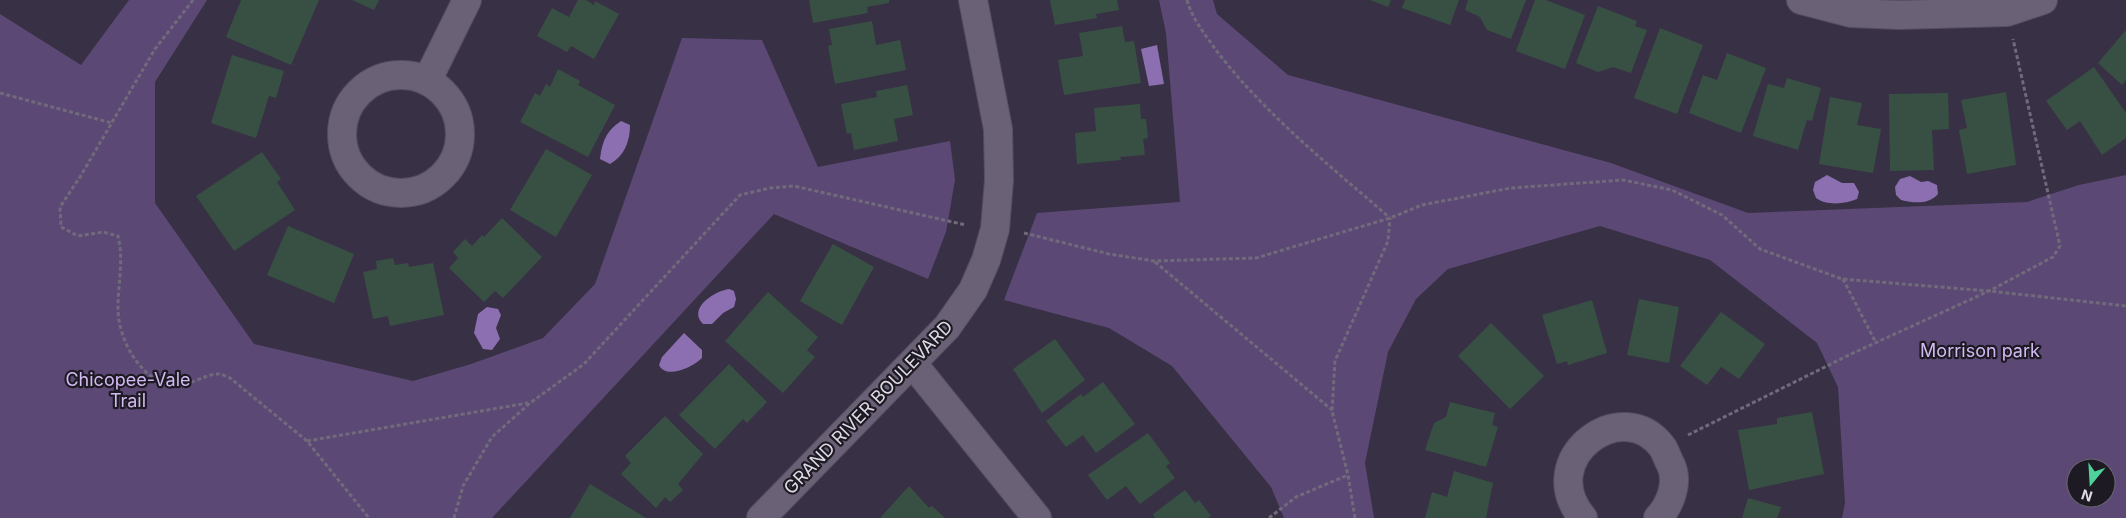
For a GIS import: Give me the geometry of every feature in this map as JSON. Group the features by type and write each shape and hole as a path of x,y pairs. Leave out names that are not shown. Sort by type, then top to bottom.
{"street":[{"path":"427,81 468,0"},
{"name":"GRAND RIVER BOULEVARD","path":"761,518 947,328 973,290 986,260 995,229 999,180 998,129 973,0"},
{"path":"1801,0 1851,13 1899,15 2007,12 2043,0"},
{"path":"407,75 427,81 438,88 454,110 459,130 459,143 455,157 444,174 428,187 408,193 387,192 368,184 353,169 342,141 343,121 349,105 362,89 379,79 407,75"},
{"path":"913,364 1037,518"},
{"path":"1584,518 1572,502 1568,474 1573,456 1584,442 1604,430 1622,427 1649,435 1663,448 1674,471 1674,489 1666,509 1658,518"}],"path":[{"path":"193,0 155,49 80,177 60,206 61,227 78,236 103,232 118,236 121,248 118,311 127,348 142,369 168,386 193,383 218,374 230,378 307,441 368,518"},
{"path":"1187,0 1191,16 1226,63 1271,112 1390,218"},
{"path":"1663,448 1876,343 1989,291 2053,256 2060,246 2007,12"},
{"path":"0,93 112,123"},
{"path":"1018,231 1109,254 1154,261 1256,258 1390,218 1422,205 1511,188 1623,180 1672,190 1722,215 1760,249 1842,279 1989,291 2126,306"},
{"path":"454,518 462,486 492,437 530,403 584,364 740,195 770,188 794,186 972,226"},
{"path":"1355,518 1348,474 1332,411 1335,361 1388,241 1390,218"},
{"path":"1154,261 1332,411"},
{"path":"1842,279 1876,343"},
{"path":"307,441 530,403"},
{"path":"1269,518 1296,497 1348,474"}],"green space":[{"name":"Chicopee-Vale Trail","path":"129,0 207,0 155,82 155,203 254,344 413,381 471,364 543,338 595,284 682,38 762,40 818,167 950,141 955,180 946,232 928,279 774,214 492,518 0,518 0,14 81,65"},
{"name":"Morrison park","path":"1159,0 1213,0 1217,14 1288,75 1611,163 1748,213 2027,202 2079,185 2126,175 2126,518 1842,518 1845,503 1838,387 1817,343 1710,260 1600,226 1448,269 1416,299 1388,352 1365,463 1374,518 1284,518 1271,487 1172,366 1109,328 1004,300 1037,213 1180,202 1166,33"}],"shaded area":[{"path":"1157,45 1164,84 1149,86 1141,49"},
{"path":"621,121 630,125 629,137 622,153 610,164 600,159 602,147 608,133"},
{"path":"1827,175 1842,183 1854,183 1859,192 1857,199 1836,203 1820,201 1816,198 1813,190 1815,182"},
{"path":"1910,176 1921,182 1928,181 1937,185 1938,194 1925,202 1901,200 1896,195 1895,187 1900,179"},
{"path":"729,289 734,291 736,299 734,307 723,313 712,324 703,324 698,312 701,306 710,297"},
{"path":"487,307 498,309 501,315 496,328 500,339 492,350 483,349 474,333 478,314"},
{"path":"684,333 702,350 702,358 686,368 667,372 659,365 662,357"}],"building":[{"path":"241,0 319,0 291,65 226,37"},
{"path":"352,0 379,0 374,10"},
{"path":"578,0 586,0 594,5 595,1 619,14 594,59 571,46 567,52 537,36 552,8 569,17"},
{"path":"809,0 889,0 889,3 867,7 868,13 813,23"},
{"path":"1050,0 1117,0 1119,10 1096,14 1097,18 1055,25"},
{"path":"1370,0 1391,0 1388,7"},
{"path":"1405,0 1459,0 1450,25 1402,8"},
{"path":"1468,0 1526,0 1511,39 1487,30 1480,17 1465,10"},
{"path":"1535,0 1546,0 1585,15 1565,69 1516,51"},
{"path":"1598,6 1637,21 1635,26 1647,30 1631,73 1613,67 1598,72 1576,63"},
{"path":"872,21 876,45 900,40 906,70 835,84 828,46 832,45 829,29"},
{"path":"1122,26 1125,42 1134,41 1141,83 1064,95 1058,60 1083,56 1079,33"},
{"path":"1660,28 1703,45 1677,114 1634,98"},
{"path":"2126,30 2126,80 2122,85 2098,63"},
{"path":"1727,53 1766,68 1741,133 1689,113 1703,75 1717,80"},
{"path":"232,55 284,71 276,98 269,96 256,138 211,123"},
{"path":"2094,67 2126,113 2126,138 2102,155 2080,121 2067,130 2046,101"},
{"path":"558,69 580,81 578,85 615,105 588,157 520,122 535,93 540,96 546,84 550,87"},
{"path":"1787,78 1821,88 1812,121 1807,120 1798,150 1753,136 1768,84 1784,88"},
{"path":"907,85 913,115 894,119 898,141 854,150 851,133 847,134 841,104 877,97 876,91"},
{"path":"2006,92 2016,165 1967,174 1959,130 1967,128 1961,100"},
{"path":"1948,93 1949,129 1932,130 1934,170 1890,171 1889,94"},
{"path":"1830,97 1862,103 1857,125 1881,129 1873,173 1819,164"},
{"path":"1140,104 1141,119 1146,119 1148,138 1143,139 1145,155 1120,157 1121,160 1077,164 1075,133 1096,131 1094,108"},
{"path":"546,149 592,175 556,237 510,210"},
{"path":"262,152 281,179 277,182 295,210 234,251 196,196"},
{"path":"502,218 542,257 503,298 495,291 484,302 449,268 458,258 453,252 465,239 472,246 482,235 484,237"},
{"path":"288,226 354,254 334,303 267,275"},
{"path":"833,244 874,267 842,325 800,301"},
{"path":"393,258 395,265 408,263 409,267 433,263 444,315 390,326 388,316 373,319 363,272 377,269 376,261"},
{"path":"768,292 818,337 807,350 815,357 783,393 725,341"},
{"path":"1639,299 1679,307 1669,363 1627,355"},
{"path":"1592,300 1607,353 1568,365 1567,361 1557,364 1542,315"},
{"path":"1721,312 1765,344 1739,379 1721,367 1707,385 1680,366"},
{"path":"1491,323 1544,376 1510,409 1458,356"},
{"path":"1055,339 1085,380 1042,413 1013,369"},
{"path":"729,364 767,402 747,423 743,419 715,449 679,415"},
{"path":"1103,382 1135,424 1096,453 1083,435 1066,447 1046,421 1081,394 1083,397"},
{"path":"1450,402 1495,413 1492,425 1498,427 1486,467 1425,450 1434,423 1446,417"},
{"path":"1812,412 1824,474 1749,490 1738,430 1777,424 1777,418"},
{"path":"665,416 703,454 678,484 683,490 670,502 665,497 656,508 621,474 631,463 625,456"},
{"path":"1148,433 1170,463 1166,466 1175,478 1140,504 1126,486 1107,500 1088,475"},
{"path":"1454,471 1493,483 1486,518 1425,518 1432,492 1447,497"},
{"path":"590,484 646,518 570,518"},
{"path":"909,486 929,508 932,506 945,518 880,518"},
{"path":"1185,490 1195,503 1199,500 1211,516 1208,518 1155,518 1153,514"},
{"path":"1748,498 1781,507 1777,518 1742,518"}]}
